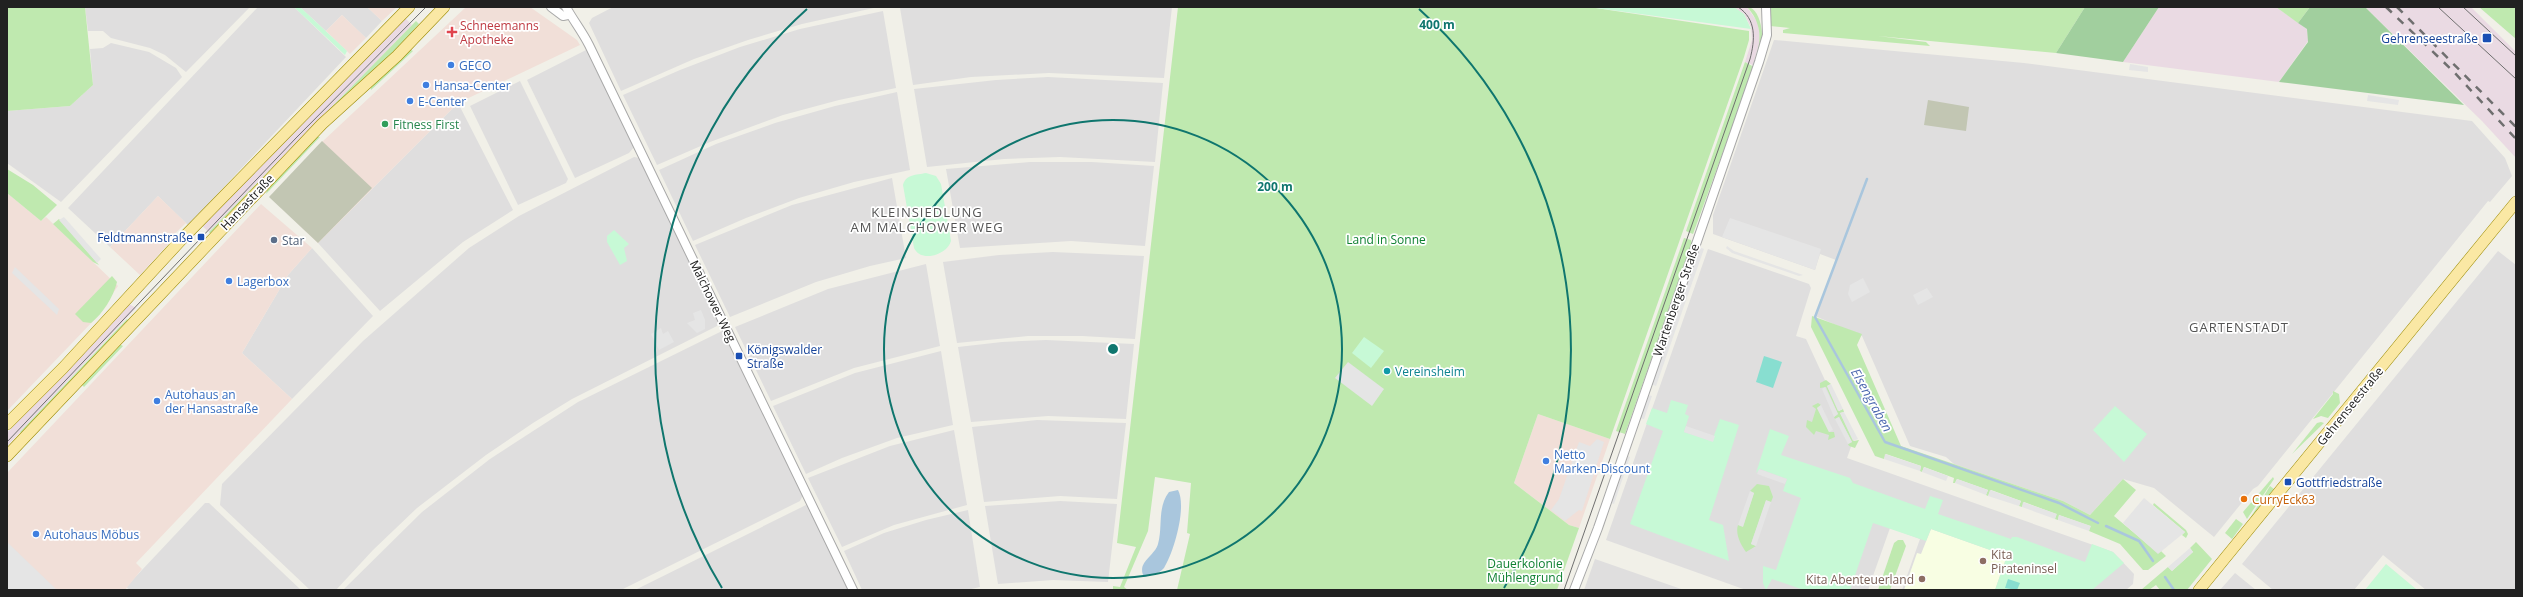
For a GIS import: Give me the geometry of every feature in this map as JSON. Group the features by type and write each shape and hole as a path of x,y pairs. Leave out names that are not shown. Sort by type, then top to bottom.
{"main road":[{"name":"Hansastraße","path":"7,424 57,374 182,239 409,7"},
{"name":"Hansastraße","path":"7,456 322,124 397,56 444,7"},
{"name":"Gehrenseestraße","path":"2200,590 2516,202"}],"street":[{"name":"Malchower Weg","path":"551,7 563,16 567,11 580,27 853,590"},
{"name":"Wartenberger Straße","path":"1574,590 1598,528 1761,57 1767,35 1766,7"}],"shaded area":[{"path":"85,7 250,7 186,72 165,55 150,48 111,38 103,31 88,31"},
{"path":"258,7 294,7 346,57 188,225 158,196 110,247 68,208"},
{"path":"300,7 367,7 382,21 366,38 342,15 326,31"},
{"path":"367,7 397,7 382,21"},
{"path":"466,7 530,7 577,40 580,45 458,103 318,243 270,197 323,141"},
{"path":"613,7 878,7 802,24 748,40 694,59 621,91 589,23 592,18"},
{"path":"1172,7 1164,78 1049,73 971,77 913,85 900,8"},
{"path":"1734,7 1747,7 1758,23 1760,40 1753,65 1745,62 1752,40 1751,27 1744,14"},
{"path":"2159,7 2276,7 2307,29 2308,41 2279,82 2123,62"},
{"path":"2365,7 2471,7 2516,52 2516,158 2482,121"},
{"path":"883,11 896,88 839,100 783,115 710,142 657,165 623,95 680,70 740,47 800,29"},
{"path":"342,15 366,38 350,54 326,31"},
{"path":"405,18 412,25 209,232 201,225"},
{"path":"1774,40 2024,63 2472,121 2505,158 2512,176 2490,202 2488,201 2258,486 2253,489 2214,537 2154,488 2123,479 2090,515 2063,501 1954,464 1946,457 1910,446 1862,336 1815,316 1836,260 1820,254 1815,270 1713,234 1713,215"},
{"path":"111,43 149,52 176,68 182,77 61,202 7,163 7,111 70,106 93,85 90,49 103,48"},
{"path":"586,50 634,147 629,153 575,178 527,80"},
{"path":"2130,64 2148,67 2148,72 2129,70"},
{"path":"1048,77 1163,83 1155,162 1060,157 1004,159 927,167 914,89 996,80"},
{"path":"520,81 568,179 566,183 518,205 470,106"},
{"path":"897,92 910,170 854,182 799,198 746,218 693,241 659,170 716,144 775,123 835,106"},
{"path":"2368,95 2399,100 2398,105 2367,101"},
{"path":"1928,100 1969,107 1966,131 1924,125"},
{"path":"458,103 513,210 463,242 380,311 318,243"},
{"path":"322,141 372,188 318,243 269,197"},
{"path":"634,157 640,158 718,321 717,326 572,399 486,455 417,508 373,550 336,590 310,590 220,505 222,484 363,341 469,248 519,216"},
{"path":"1030,162 1092,162 1154,166 1145,246 1071,241 960,248 946,169"},
{"path":"892,178 906,258 870,266 816,282 730,317 695,245 792,205"},
{"path":"7,193 41,221 46,217 118,286 94,320 7,411"},
{"path":"158,196 186,223 169,239 171,241 140,275 110,247"},
{"path":"261,204 312,248 288,275 242,353 292,399 136,563 142,569 125,590 7,590 7,473"},
{"path":"64,217 101,259 97,263 59,220"},
{"path":"1730,218 1821,249 1815,270 1722,237"},
{"path":"1727,246 1734,251 1803,275 1799,276 1732,253 1726,248"},
{"path":"1699,247 1704,249 1656,386 1651,384"},
{"path":"312,248 373,316 292,399 242,353 288,275"},
{"path":"1708,249 1809,284 1811,288 1796,336 1806,339 1853,441 1847,458 2113,552 2134,574 2133,584 2126,590 1902,590 1920,539 1890,528 1868,590 1746,590 1606,540"},
{"path":"2498,251 2516,265 2516,590 2426,590 2383,555 2354,590 2273,590 2242,564"},
{"path":"1053,252 1144,256 1135,339 1082,336 1028,336 957,343 943,262 999,255"},
{"path":"926,264 940,346 854,368 771,401 735,327 828,289"},
{"path":"15,267 59,309 57,315 12,273"},
{"path":"1863,278 1870,292 1852,302 1848,294 1850,285"},
{"path":"1927,288 1933,297 1918,305 1913,295"},
{"path":"129,304 136,308 7,446 7,433"},
{"path":"701,310 705,320 705,329 697,333 687,323 695,320 693,313"},
{"path":"661,328 663,334 668,331 674,342 659,350 651,334"},
{"path":"722,331 803,495 800,501 621,590 343,590 422,512 490,459 578,402"},
{"path":"1046,340 1134,344 1126,419 1048,416 971,422 958,347 1002,342"},
{"path":"941,351 953,425 897,438 842,458 806,474 773,406 855,373"},
{"path":"1764,356 1782,362 1773,388 1756,382"},
{"path":"1348,362 1384,389 1372,406 1335,378"},
{"path":"1831,384 1843,409 1838,411 1827,386"},
{"path":"1825,387 1838,414 1834,417 1822,389"},
{"path":"1647,395 1652,396 1644,419 1639,418"},
{"path":"1821,405 1833,430 1829,432 1817,408"},
{"path":"1844,412 1858,439 1853,441 1840,413"},
{"path":"1538,414 1610,439 1579,528 1569,525 1514,483"},
{"path":"1839,417 1852,442 1848,444 1835,419"},
{"path":"1037,420 1126,423 1117,499 1060,496 984,502 972,427"},
{"path":"1686,426 1715,436 1713,442 1684,432"},
{"path":"954,430 967,505 894,525 842,547 808,478 890,446"},
{"path":"1597,439 1604,442 1582,511 1579,510 1565,521 1551,510 1559,499 1579,442 1590,446"},
{"path":"1885,454 1921,466 1920,471 1884,459"},
{"path":"1628,456 1630,457 1614,504 1611,503"},
{"path":"1924,467 1948,476 1946,481 1922,472"},
{"path":"1759,469 1787,479 1785,484 1757,474"},
{"path":"1957,479 1988,490 1986,495 1955,483"},
{"path":"1178,490 1181,507 1180,518 1172,551 1164,568 1160,572 1144,577 1142,567 1158,544 1165,498 1169,492"},
{"path":"1990,490 2021,501 2019,506 1988,496"},
{"path":"1750,491 1754,493 1743,527 1738,525"},
{"path":"2144,498 2185,532 2158,554 2123,523"},
{"path":"1766,500 1771,502 1756,546 1751,544"},
{"path":"1060,501 1117,504 1108,582 1053,580 998,584 985,506"},
{"path":"2023,502 2057,514 2055,519 2022,507"},
{"path":"205,503 209,503 301,590 130,590 126,587"},
{"path":"806,505 810,508 849,590 635,590"},
{"path":"968,510 980,587 967,590 862,590 844,551 884,533 926,520"},
{"path":"2059,515 2091,526 2089,531 2058,520"},
{"path":"1931,529 2007,556 1995,590 1904,590 1917,553 1921,554"},
{"path":"7,542 57,590 7,590"},
{"path":"2190,548 2193,552 2172,571 2168,567"},
{"path":"1595,559 1684,590 1584,590"},
{"path":"2235,573 2256,590 2220,590"},
{"path":"2008,579 2020,583 2017,590 2005,588"}],"green space":[{"path":"7,7 85,7 93,85 70,106 7,111"},
{"path":"294,7 300,7 347,51 345,55"},
{"name":"Land in Sonne","path":"1178,7 1589,7 1749,31 1749,40 1744,57 1610,439 1538,414 1514,483 1569,525 1579,528 1557,590 1177,590 1190,534 1187,533 1191,483 1155,477 1148,531 1124,587 1128,590 1113,590 1113,586 1120,587 1136,547 1117,543"},
{"path":"1589,7 1734,7 1744,14 1751,29"},
{"path":"1747,7 1752,9 1757,14 1762,29 1761,46 1756,57 1759,43 1758,24"},
{"path":"1770,7 2085,7 2056,53 1878,36 1926,42 1930,46 1783,33 1783,30 1790,28 1770,26"},
{"path":"2085,7 2159,7 2123,62 2056,53"},
{"path":"2276,7 2310,7 2298,23"},
{"path":"2310,7 2365,7 2464,105 2279,82 2308,42 2307,29 2298,23"},
{"path":"2479,7 2516,7 2516,39"},
{"path":"416,21 419,24 396,49 211,235 209,232"},
{"path":"409,49 413,51 371,90 370,85"},
{"path":"1745,62 1754,67 1693,234 1686,231"},
{"path":"317,137 320,137 266,194 267,190"},
{"path":"7,169 33,185 57,205 41,221 7,193"},
{"path":"926,173 936,176 941,184 951,241 945,250 928,256 917,253 914,248 903,185 904,181 909,177"},
{"path":"59,219 99,265 93,262 53,224"},
{"path":"614,230 629,244 624,248 627,261 620,265 607,242 607,236"},
{"path":"1684,238 1691,240 1692,243 1625,434 1616,431"},
{"path":"112,276 117,282 107,305 100,315 91,323 83,322 75,314"},
{"path":"1812,316 1862,334 1857,345 1901,446 2063,501 2090,515 2123,479 2136,490 2114,516 2158,553 2161,551 2166,556 2148,570 2143,570 2120,544 2089,531 2090,526 2059,515 2058,520 2055,519 2056,514 2024,502 2022,507 2019,506 2021,501 1991,490 1988,496 1986,495 1988,490 1957,479 1955,483 1953,483 1954,478 1924,467 1922,472 1920,471 1921,466 1886,454 1884,459 1875,456 1811,327"},
{"path":"127,319 128,320 22,434 20,432"},
{"path":"1364,337 1384,351 1371,368 1352,353"},
{"path":"119,344 123,346 84,387 81,384"},
{"path":"1826,380 1831,384 1827,386 1839,411 1843,409 1844,412 1840,413 1854,441 1859,440 1855,448 1849,446 1848,444 1852,442 1839,417 1835,419 1834,417 1838,414 1826,387 1820,388 1820,383"},
{"path":"2333,391 2339,394 2340,403 2328,418 2321,416 2313,419 2333,394"},
{"path":"1671,400 1688,405 1685,414 1689,416 1684,432 1712,441 1720,419 1739,425 1709,520 1723,525 1729,561 1630,524 1663,431 1646,424 1652,408 1667,413"},
{"path":"1818,403 1821,405 1817,408 1829,432 1834,432 1835,437 1828,440 1829,435 1816,431 1814,435 1806,427 1807,420 1812,422 1816,409 1812,406"},
{"path":"2115,406 2147,434 2124,462 2093,430"},
{"path":"2317,423 2324,423 2292,454"},
{"path":"1770,429 1789,436 1781,455 1850,478 1853,483 1925,509 1930,496 1943,500 1938,514 2011,539 2012,537 2017,537 2085,562 2092,544 2113,552 2124,563 2092,590 1995,590 2007,556 1931,529 1926,541 1873,523 1850,590 1804,590 1772,579 1766,590 1763,583 1763,566 1776,570 1801,498 1783,491 1787,479 1760,469 1756,473"},
{"path":"2273,477 2274,479 2247,519 2243,512"},
{"path":"1757,484 1769,486 1773,497 1771,502 1766,501 1751,544 1756,546 1746,552 1739,539 1737,528 1738,525 1743,526 1754,493 1750,491"},
{"path":"2270,486 2274,489 2249,520"},
{"path":"2154,503 2186,530 2188,534 2186,538 2182,535 2185,532 2153,505"},
{"path":"2236,519 2243,524 2232,539 2225,533"},
{"path":"1898,540 1903,540 1906,546 1890,590 1878,590 1894,543"},
{"path":"2196,542 2212,559 2187,590 2160,590 2156,585 2149,590 2141,590 2168,567 2172,571 2193,552 2190,548"},
{"path":"2386,564 2416,589 2416,590 2365,590"}],"waterway":[{"name":"Elsengraben","path":"1867,179 1815,317 1885,442 2059,503 2098,523"},
{"name":"Elsengraben","path":"2106,526 2139,541 2153,561"},
{"name":"Elsengraben","path":"2165,577 2174,590"}],"tram line":[{"path":"7,442 296,138 426,7"},
{"path":"1564,590 1750,59 1753,45 1753,30 1749,18 1738,7"},
{"path":"2438,7 2516,79"},
{"path":"2463,7 2516,56"}],"railway":[{"path":"2386,7 2453,71 2516,139"},
{"path":"2397,7 2516,127"}],"place":[{"name":"Schneemanns Apotheke","path":"452,32"},
{"name":"Gehrenseestraße","path":"2487,38"},
{"name":"GECO","path":"451,65"},
{"name":"Hansa-Center","path":"426,85"},
{"name":"E-Center","path":"410,101"},
{"name":"Fitness First","path":"385,124"},
{"name":"Feldtmannstraße","path":"201,237"},
{"name":"Star","path":"274,240"},
{"name":"Lagerbox","path":"229,281"},
{"name":"Königswalder Straße","path":"739,356"},
{"name":"Vereinsheim","path":"1387,371"},
{"name":"Autohaus an der Hansastraße","path":"157,401"},
{"name":"Netto Marken-Discount","path":"1546,461"},
{"name":"Gottfriedstraße","path":"2288,482"},
{"name":"CurryEck63","path":"2244,499"},
{"name":"Autohaus Möbus","path":"36,534"},
{"name":"Kita Pirateninsel","path":"1983,561"},
{"name":"Kita Abenteuerland","path":"1922,579"}],"district":[{"name":"KLEINSIEDLUNG AM MALCHOWER WEG","path":"927,220"},
{"name":"GARTENSTADT","path":"2239,327"}],"park label":[{"name":"Dauerkolonie Mühlengrund","path":"1525,570"}]}
